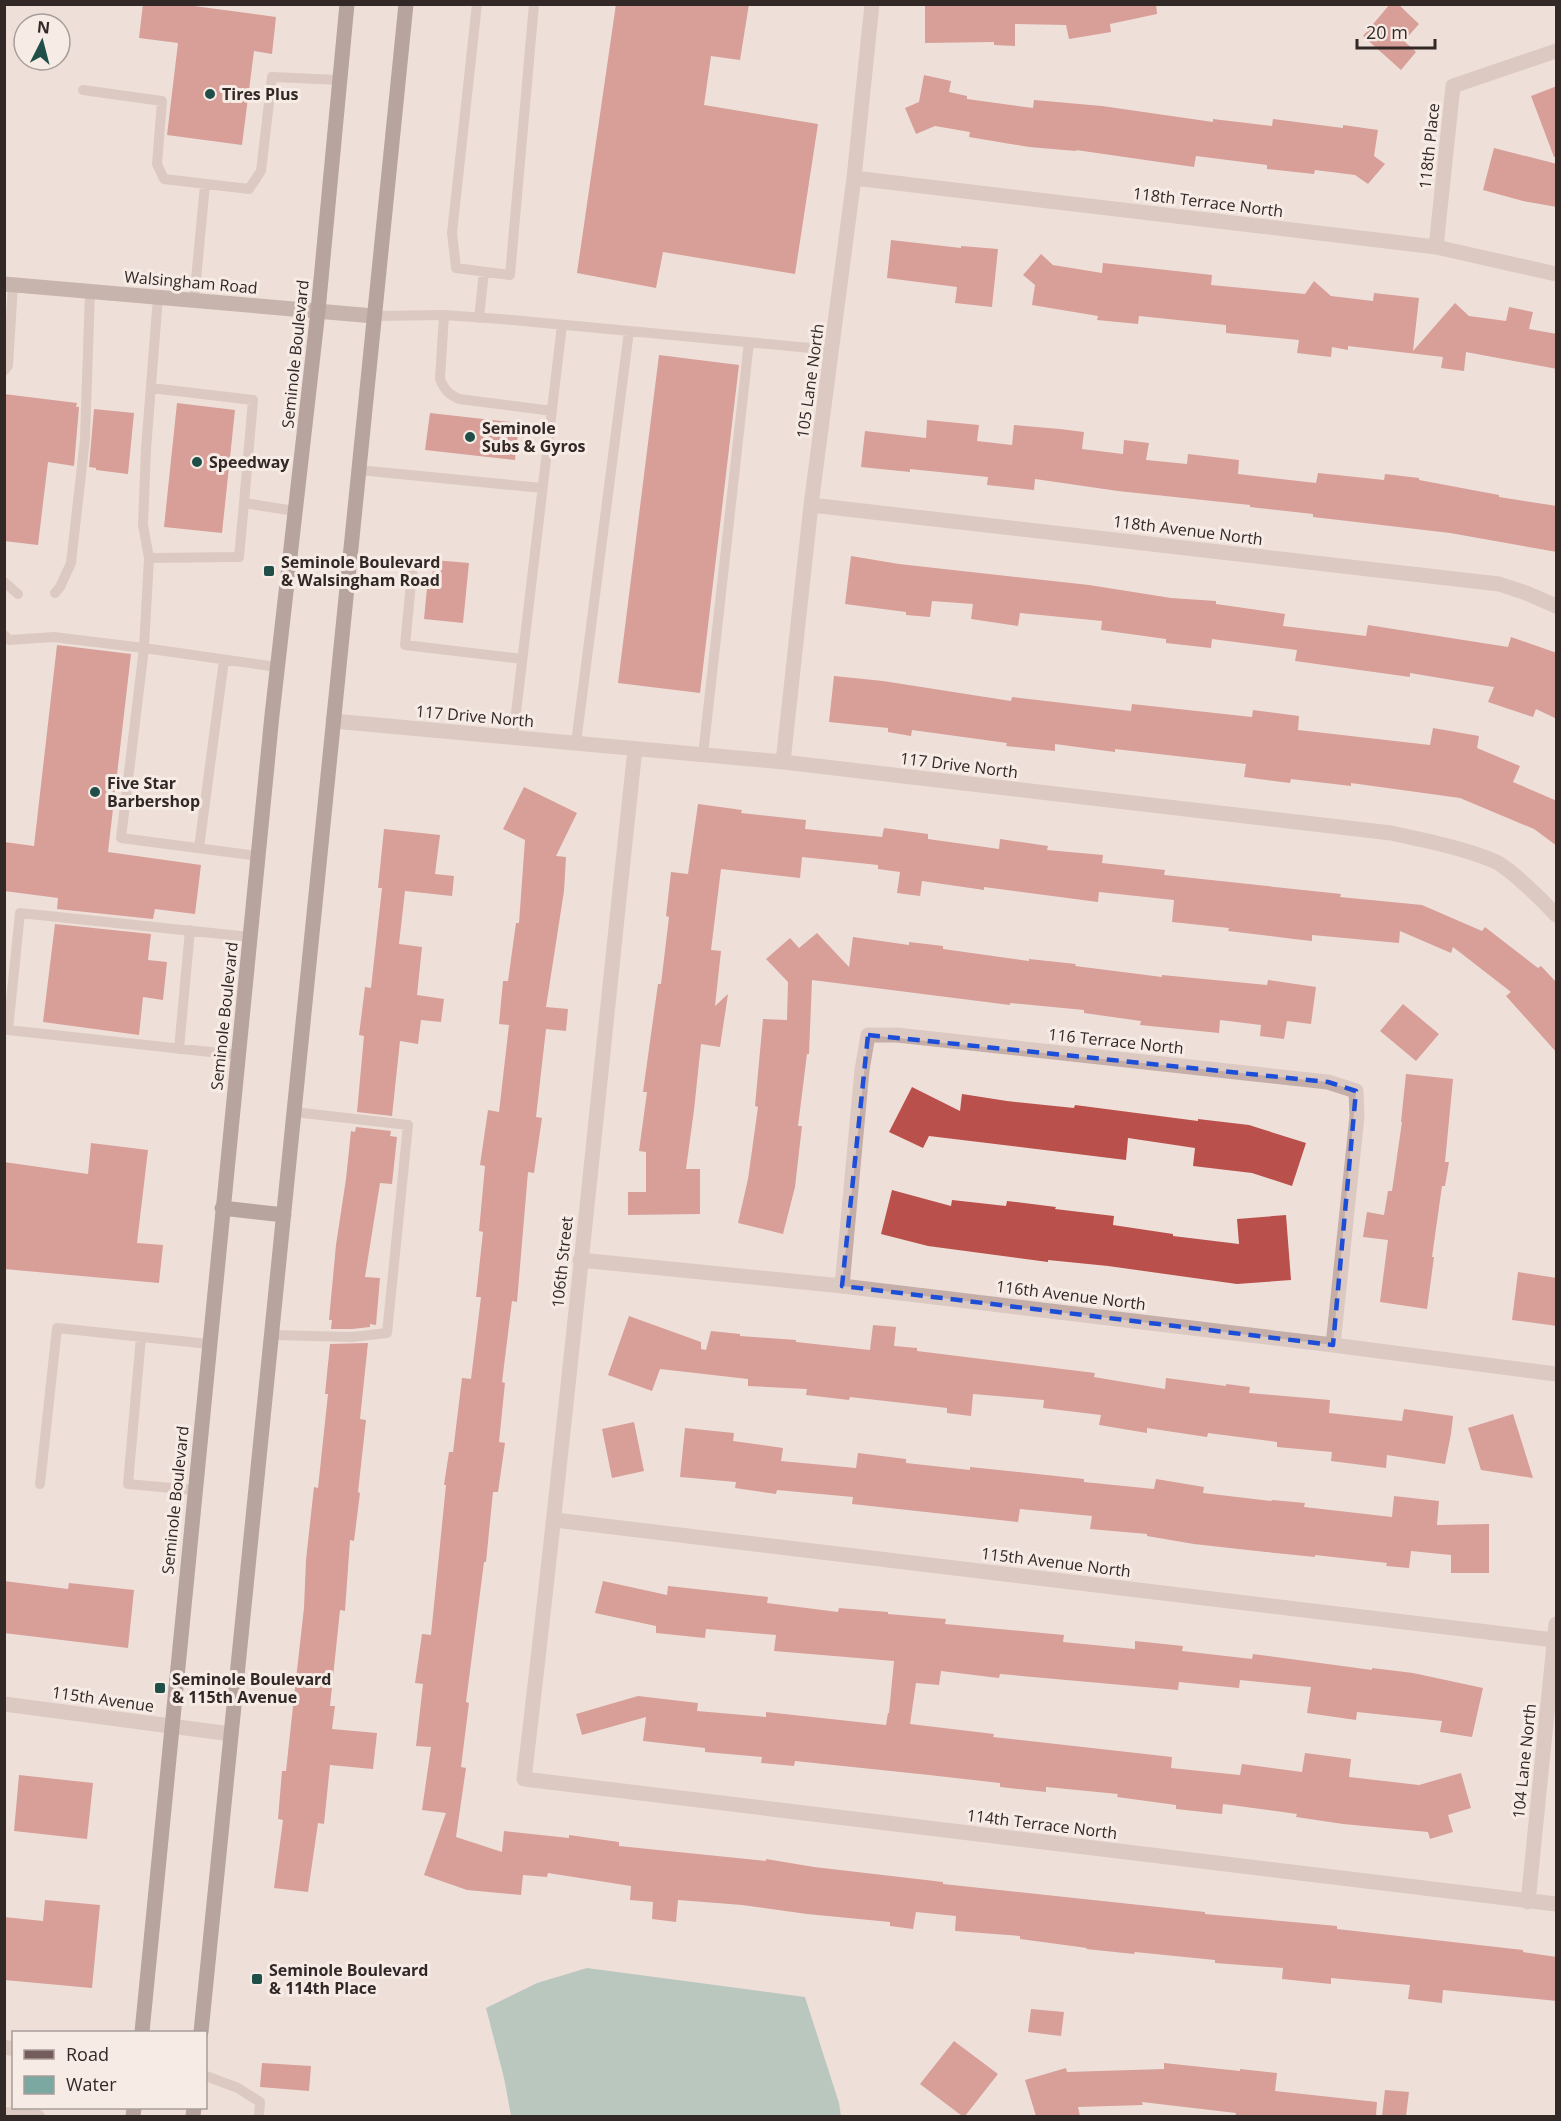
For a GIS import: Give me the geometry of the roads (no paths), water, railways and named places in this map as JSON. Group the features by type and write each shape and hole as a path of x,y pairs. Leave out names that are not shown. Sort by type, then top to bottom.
{"main road":[{"name":"Seminole Boulevard","path":"142,2031 222,1208 277,667 318,311 347,4"},
{"path":"201,2031 406,4"},
{"path":"222,1208 284,1215"}],"street":[{"name":"105 Lane North","path":"783,762 811,505 854,178 872,4"},
{"name":"118th Place","path":"1436,247 1453,86 1557,51"},
{"name":"118th Terrace North","path":"854,178 1436,247 1557,274"},
{"name":"Walsingham Road","path":"9,284 374,316"},
{"name":"118th Avenue North","path":"811,505 1498,584 1557,606"},
{"name":"117 Drive North","path":"333,721 783,762 1391,833 1430,841 1496,861 1543,900 1557,915"},
{"name":"106th Street","path":"524,1779 555,1520 580,1260 635,749"},
{"name":"116 Terrace North","path":"842,1286 862,1070 868,1035 897,1035 1328,1082 1356,1091 1357,1116 1333,1344"},
{"name":"116th Avenue North","path":"580,1260 842,1286 1333,1344 1557,1374"},
{"name":"115th Avenue North","path":"555,1520 1555,1632"},
{"name":"104 Lane North","path":"1527,1902 1555,1632"},
{"name":"115th Avenue","path":"4,1704 231,1734"},
{"name":"114th Terrace North","path":"524,1779 1557,1905"}],"lane":[{"path":"477,4 452,232 456,268 510,275 534,4"},
{"path":"83,90 162,101 157,164 164,179 249,189 261,171 272,77 340,80"},
{"path":"194,300 205,185"},
{"path":"479,318 484,272"},
{"path":"4,370 8,366 9,284"},
{"path":"55,593 71,563 86,439 90,291"},
{"path":"159,297 146,448 143,525 149,558 144,648 121,838 258,856"},
{"path":"374,316 444,315 832,350"},
{"path":"444,315 440,379 450,395 459,399 552,411"},
{"path":"513,738 562,325"},
{"path":"576,743 629,332"},
{"path":"703,755 749,342"},
{"path":"149,558 239,557 253,400 151,388"},
{"path":"359,470 542,488"},
{"path":"244,503 295,511"},
{"path":"413,563 405,645 522,659"},
{"path":"4,582 18,594"},
{"path":"4,635 9,640 54,637 277,667"},
{"path":"199,848 224,660"},
{"path":"238,1055 8,1030 20,913 250,937"},
{"path":"179,1049 190,930"},
{"path":"272,1335 352,1337 387,1333 408,1125 294,1112"},
{"path":"40,1484 57,1328 209,1344"},
{"path":"141,1337 128,1484 194,1490"},
{"path":"207,2076 238,2088 260,2102 258,2116"},
{"path":"4,2112 40,2116"}],"water":[{"path":"587,1968 805,1997 839,2103 841,2116 511,2116 486,2008 537,1983"}],"place":[{"name":"Tires Plus","path":"210,94"},
{"name":"Seminole Subs & Gyros","path":"470,437"},
{"name":"Speedway","path":"197,462"},
{"name":"Seminole Boulevard & Walsingham Road","path":"269,571"},
{"name":"Five Star Barbershop","path":"95,792"},
{"name":"Seminole Boulevard & 115th Avenue","path":"160,1688"},
{"name":"Seminole Boulevard & 114th Place","path":"257,1979"}]}
